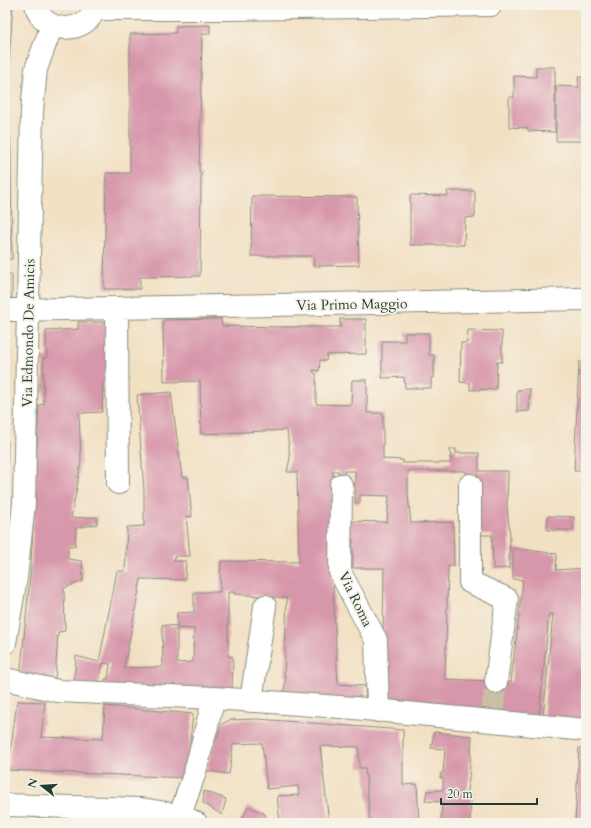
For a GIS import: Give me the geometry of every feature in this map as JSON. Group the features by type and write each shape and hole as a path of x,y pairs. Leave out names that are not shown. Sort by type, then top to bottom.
{"street":[{"path":"36,5 43,18 52,25 62,28 72,28 82,24 90,18 96,7 230,9 491,5"},
{"name":"Via Edmondo De Amicis","path":"5,642 16,578 19,309 32,111 36,69 52,25"},
{"name":"Via Primo Maggio","path":"19,309 117,309 586,299"},
{"path":"117,309 118,484"},
{"name":"Via Roma","path":"341,485 340,572 376,640 378,711"},
{"path":"470,485 470,582 507,599 496,682"},
{"path":"251,701 265,606"},
{"path":"5,679 58,691 214,698 491,718 586,730"},
{"path":"5,805 141,809 188,819 195,772 214,698"}],"building":[{"path":"5,5 13,5 7,90 11,154 12,259 5,259"},
{"path":"210,25 210,34 202,34 199,173 201,173 200,276 140,277 140,289 104,289 106,173 130,173 130,34 176,33 176,26"},
{"path":"536,67 555,67 555,132 528,131 528,128 509,127 509,97 514,97 514,76 536,77"},
{"path":"578,77 586,77 586,139 582,139 582,141 556,141 556,86 579,87"},
{"path":"447,191 475,191 475,217 465,218 464,245 410,245 410,195 448,196"},
{"path":"252,196 357,197 359,265 313,266 314,256 251,256"},
{"path":"5,274 12,274 12,298 5,299"},
{"path":"221,319 222,326 341,327 340,319 366,319 366,354 327,355 326,361 320,360 319,371 313,370 316,374 316,404 351,405 352,380 367,380 367,413 383,413 383,459 403,460 403,463 451,463 450,449 456,449 456,453 479,453 479,471 508,471 507,507 510,535 509,568 493,569 492,535 477,535 478,475 466,476 466,471 408,471 408,495 411,523 453,522 454,566 448,566 445,679 511,682 523,580 513,579 513,548 557,554 556,570 586,568 586,649 582,696 583,705 586,705 586,721 543,718 553,614 549,614 539,717 382,704 384,568 353,568 353,540 345,539 346,521 387,522 389,496 360,495 360,503 355,503 355,471 344,471 345,476 339,476 338,471 333,471 333,537 331,537 335,628 338,684 365,686 366,704 283,697 286,676 284,676 287,598 234,594 234,592 228,592 228,656 233,657 232,691 105,687 105,679 108,679 110,664 103,663 97,686 74,683 76,656 99,662 117,571 125,571 127,527 144,526 144,491 137,395 171,392 182,477 188,477 192,517 186,516 190,556 175,556 174,561 186,561 185,580 141,579 124,668 163,667 162,625 177,626 177,613 194,612 194,592 220,592 221,561 299,562 297,472 287,472 290,458 287,430 201,434 200,381 164,382 163,320","holes":["177,628 194,629 193,662 177,663"]},
{"path":"78,322 106,322 107,382 103,383 102,412 79,413 81,461 71,518 97,517 97,524 76,528 75,546 68,546 68,559 82,561 83,581 64,588 65,631 58,632 55,682 20,678 31,566 39,405 44,404 43,358 47,358 46,331 78,329"},
{"path":"468,330 502,331 502,362 497,362 496,389 470,390 470,383 460,382 461,343 467,343"},
{"path":"405,333 429,333 429,355 434,355 434,378 431,378 431,388 405,388 404,377 382,378 382,341 405,341"},
{"path":"579,362 586,362 586,471 574,471"},
{"path":"530,389 529,411 517,412 517,390"},
{"path":"5,441 8,441 6,517 5,517"},
{"path":"548,516 574,517 573,530 547,530"},
{"path":"17,701 45,702 41,737 103,739 105,706 193,714 186,778 8,770"},
{"path":"258,719 403,730 403,785 417,784 419,823 370,823 365,768 359,768 359,747 320,746 329,823 280,823 277,796 299,795 298,786 267,789 262,743 233,744 229,774 207,771 209,758 222,724 230,720"},
{"path":"434,732 472,736 469,779 466,795 471,796 470,823 441,823 442,802 425,801 427,791 443,790 443,778 440,778 441,773 443,773 445,749 431,748"},
{"path":"579,748 586,748 586,823 575,823"},
{"path":"204,791 226,799 222,815 203,803"},
{"path":"248,806 265,814 268,823 240,823"}],"tunnel":[{"path":"492,713 496,682"}]}
